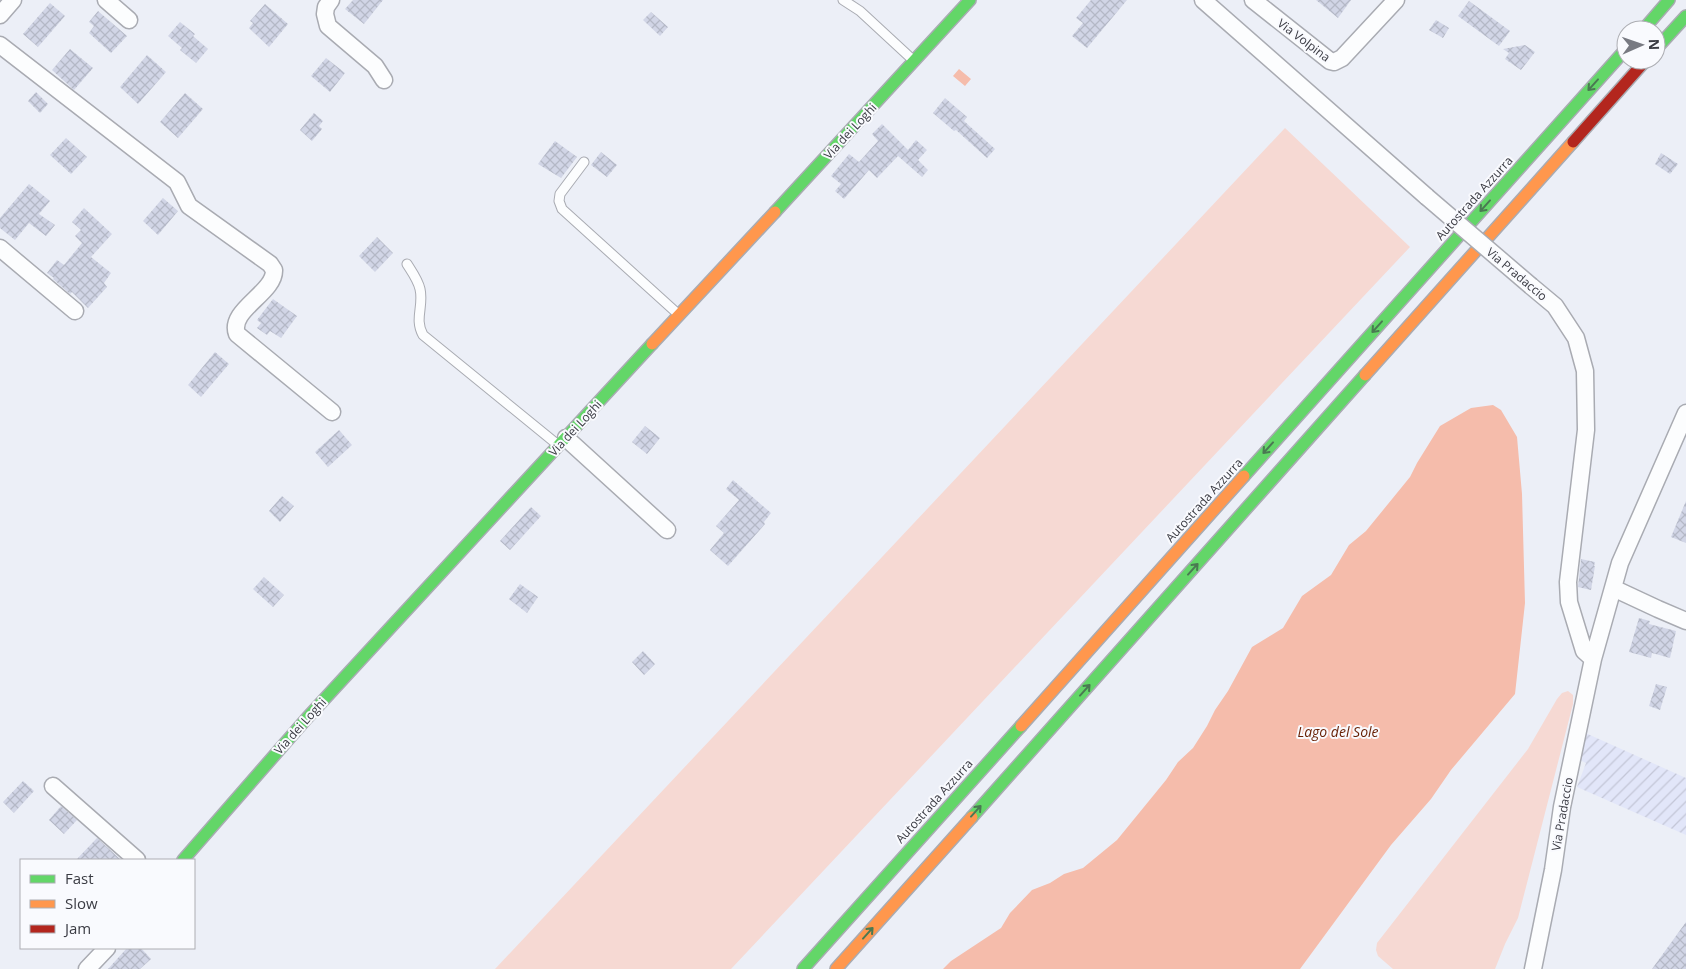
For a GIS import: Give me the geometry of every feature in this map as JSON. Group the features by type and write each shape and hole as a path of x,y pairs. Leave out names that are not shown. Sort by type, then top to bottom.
{"main road":[{"name":"Via dei Loghi","path":"184,859 307,718 678,314 970,0"},
{"path":"1652,20 1669,0"},
{"path":"1666,38 1686,16"},
{"name":"Autostrada Azzurra","path":"802,969 1616,59"},
{"path":"836,969 1637,70"}],"street":[{"path":"0,15 13,0"},
{"path":"106,0 129,20"},
{"path":"331,0 326,7 325,14 328,26 375,66 384,80"},
{"name":"Via Pradaccio","path":"1203,0 1426,197 1555,306 1576,338 1585,371 1586,430 1568,582 1569,602 1584,651 1593,659"},
{"name":"Via Volpina","path":"1252,0 1330,61 1334,62 1342,58 1396,0"},
{"path":"0,45 177,182 189,206 270,264 274,270 274,277 237,321 235,326 237,334 332,412"},
{"path":"0,248 75,311"},
{"name":"Via Pradaccio","path":"1533,969 1553,870 1562,807 1593,659 1620,563 1686,413"},
{"path":"562,442 668,530"},
{"path":"1613,588 1686,621"},
{"path":"53,786 136,859"},
{"path":"87,969 106,949"}],"lane":[{"path":"843,0 860,11 915,61"},
{"path":"584,162 560,194 559,201 562,209 678,314"},
{"path":"407,264 421,290 418,326 423,335 562,442"}],"shaded area":[{"path":"1285,128 1410,247 731,969 495,969"},
{"path":"1568,691 1573,695 1573,704 1518,918 1495,969 1393,969 1378,956 1376,950 1377,943 1528,749 1557,699 1562,693"},
{"path":"1581,731 1686,778 1686,835 1577,787 1586,763 1578,759"}],"water":[{"path":"959,69 971,79 965,86 953,76"},
{"name":"Lago del Sole","path":"1493,405 1501,410 1517,437 1522,494 1525,603 1515,694 1451,770 1431,799 1391,845 1300,969 943,969 951,961 1001,928 1010,913 1032,890 1050,883 1064,874 1083,868 1117,840 1166,780 1178,762 1193,748 1252,647 1283,628 1302,596 1331,575 1349,545 1366,531 1410,477 1440,426 1471,408"}],"building":[{"path":"353,0 383,0 364,24 345,9"},
{"path":"1091,0 1127,0 1087,48 1072,36 1083,23 1076,18"},
{"path":"1316,0 1351,0 1338,18"},
{"path":"1469,1 1510,31 1499,46 1458,16"},
{"path":"50,3 65,16 38,47 23,34"},
{"path":"265,4 288,24 269,47 249,28 253,23 250,21"},
{"path":"98,11 127,36 111,53 89,33 94,26 89,22"},
{"path":"651,12 668,27 660,36 643,20"},
{"path":"1436,20 1449,28 1443,38 1429,30"},
{"path":"180,22 195,34 193,36 208,49 196,63 180,50 182,48 168,36"},
{"path":"1525,45 1535,52 1521,70 1505,59 1509,53 1503,49"},
{"path":"70,49 93,68 74,90 52,70"},
{"path":"147,55 166,72 138,104 120,87"},
{"path":"326,58 345,73 330,92 311,76"},
{"path":"36,92 48,104 40,113 28,101"},
{"path":"185,93 203,109 178,138 160,122"},
{"path":"945,98 967,117 964,121 995,149 987,158 956,130 954,131 933,113"},
{"path":"314,113 323,121 319,126 322,129 312,141 300,130"},
{"path":"882,124 908,150 916,140 927,150 918,160 928,170 922,177 898,156 877,178 869,170 844,199 835,191 841,184 831,176 849,154 859,162 878,141 872,134"},
{"path":"66,138 87,157 71,174 50,155"},
{"path":"555,141 577,157 561,178 538,164"},
{"path":"601,152 617,165 607,177 591,165"},
{"path":"1661,153 1678,164 1670,174 1655,164"},
{"path":"29,184 50,201 39,214 55,225 46,236 29,223 15,240 0,228 0,218"},
{"path":"163,198 178,211 158,235 143,221"},
{"path":"84,208 112,234 91,257 111,273 104,283 107,287 88,308 72,292 70,294 47,273 57,260 64,265 82,243 75,236 81,230 72,222"},
{"path":"377,237 393,253 375,272 359,256"},
{"path":"273,299 297,316 281,338 270,331 267,335 257,328 261,323 257,320"},
{"path":"215,352 229,364 201,397 188,385"},
{"path":"645,426 660,438 647,454 632,442"},
{"path":"339,430 352,445 328,467 315,452"},
{"path":"733,480 771,513 764,522 765,524 728,566 710,550 724,533 716,526 739,500 726,489"},
{"path":"282,496 294,506 280,522 269,511"},
{"path":"1686,501 1686,543 1671,537"},
{"path":"531,507 541,516 510,550 500,541"},
{"path":"1581,559 1595,562 1591,590 1578,587"},
{"path":"264,577 284,595 273,607 253,589"},
{"path":"520,584 538,597 527,613 509,599"},
{"path":"1639,618 1650,621 1649,624 1676,631 1670,658 1652,653 1651,658 1629,652"},
{"path":"643,651 655,664 644,675 632,662"},
{"path":"1656,684 1667,687 1660,710 1649,706"},
{"path":"23,781 34,791 14,813 3,802"},
{"path":"61,806 77,820 64,834 49,820"},
{"path":"97,838 120,859 77,859"},
{"path":"1686,922 1686,969 1652,969"},
{"path":"126,949 142,949 151,959 140,969 108,969"}],"traffic: fast":[{"path":"775,212 970,0"},
{"path":"1652,20 1669,0"},
{"path":"1666,38 1686,16"},
{"path":"1244,476 1616,60"},
{"path":"184,859 307,718 652,344"},
{"path":"972,817 1365,375"},
{"path":"803,969 1021,726"}],"traffic: slow":[{"path":"1365,375 1573,142"},
{"path":"652,344 775,212"},
{"path":"1021,726 1244,476"},
{"path":"836,969 972,817"}],"traffic: jam":[{"path":"1573,142 1637,70"}]}
